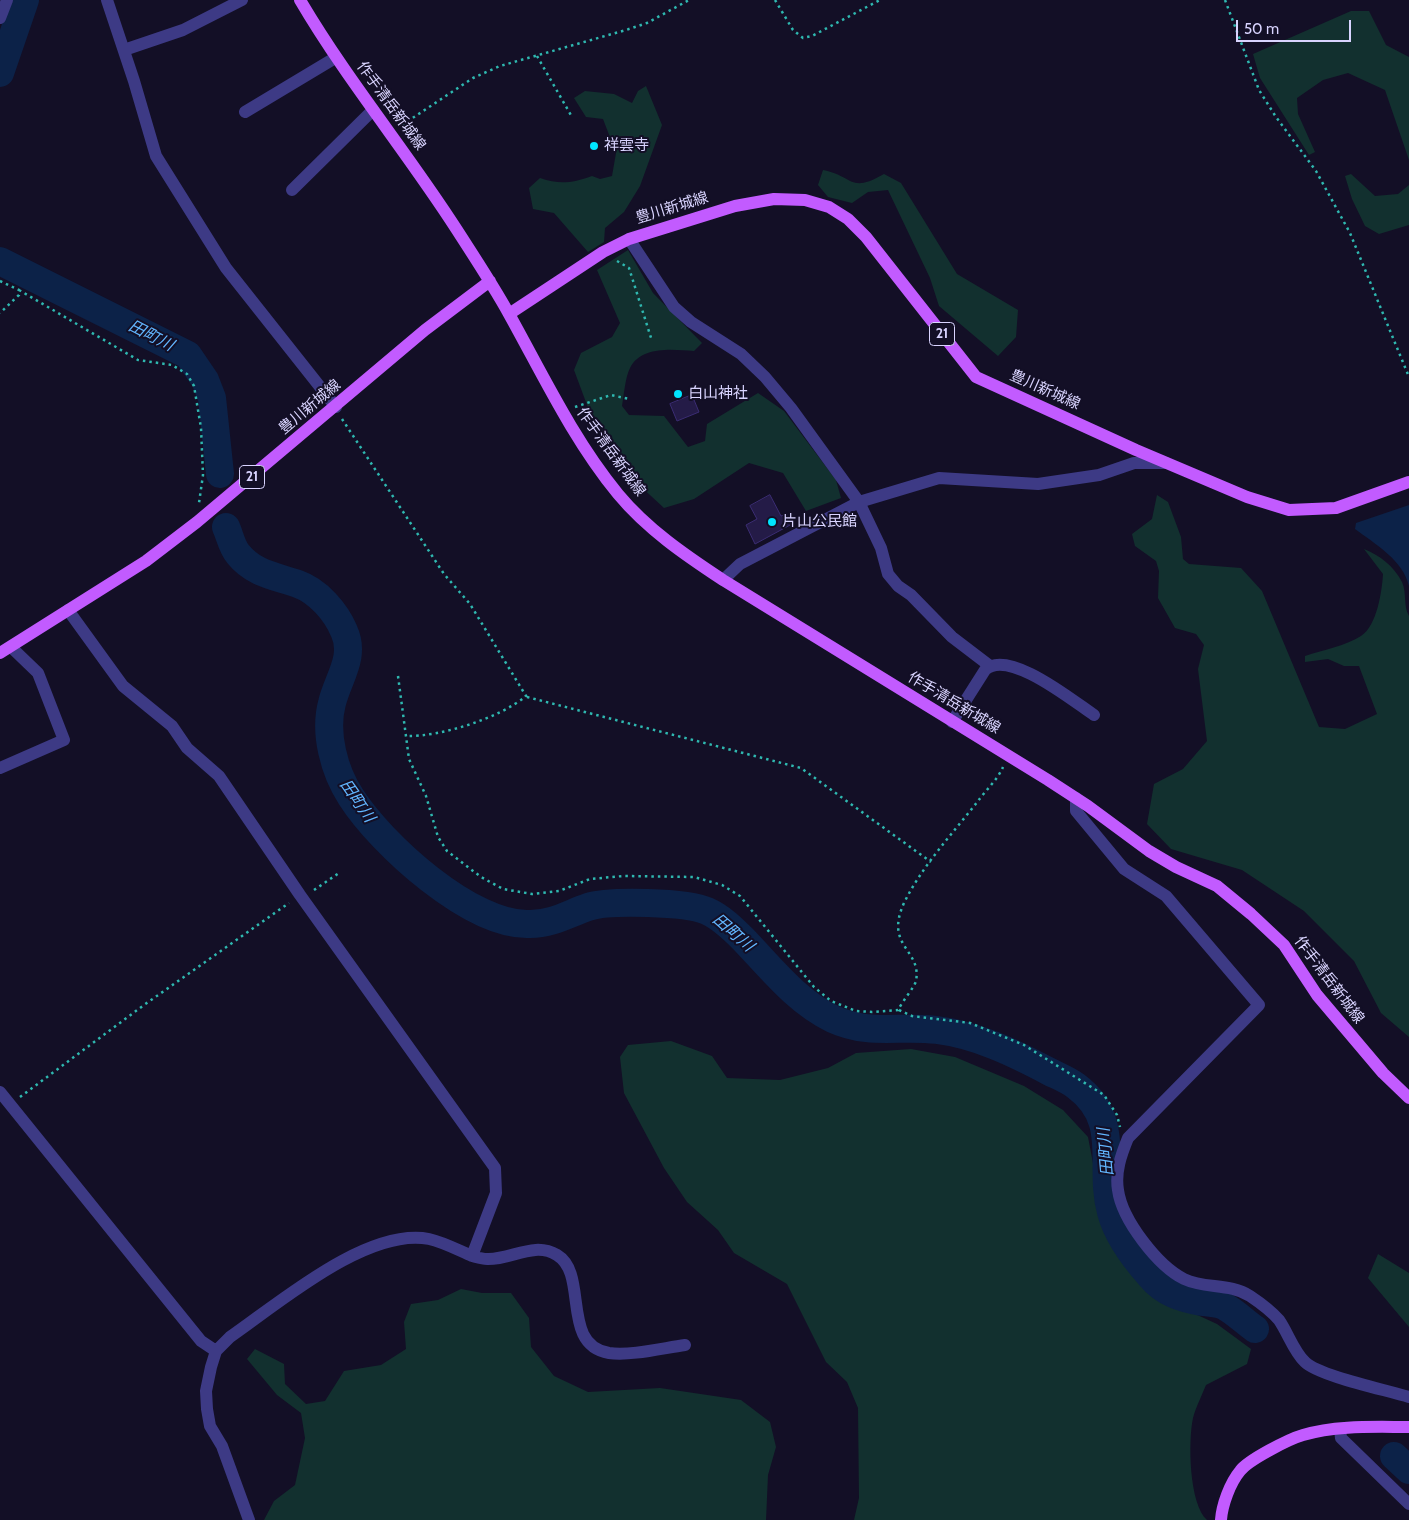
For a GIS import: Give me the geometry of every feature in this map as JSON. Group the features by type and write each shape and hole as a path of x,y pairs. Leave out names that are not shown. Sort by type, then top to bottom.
{"main road":[{"name":"作手清岳新城線","path":"300,0 335,58 422,176 490,281"},
{"name":"豊川新城線","path":"509,314 603,252 629,239 735,206 774,199 805,200 829,207 848,219 866,237 976,377 1166,463 1247,497 1289,510 1336,508 1409,482"},
{"name":"豊川新城線","path":"5,650 146,561 197,522 433,324 490,281"},
{"path":"490,281 509,314"},
{"name":"作手清岳新城線","path":"509,314 564,414 589,455 618,494 640,518 686,556 722,580 1007,754 1076,798 1149,852 1176,868 1217,886 1284,945 1322,1002 1383,1073 1409,1098"},
{"path":"1221,1520 1222,1507 1240,1470 1272,1449 1302,1435 1340,1429 1366,1427 1409,1428"}],"street":[{"path":"0,18 7,0"},
{"path":"107,0 156,156 226,268 336,406"},
{"path":"124,50 183,30 242,0"},
{"path":"245,112 335,58"},
{"path":"292,190 373,110"},
{"path":"629,239 674,307 691,322 741,354 765,377 791,408 859,502 881,548 888,574 952,636 990,666 1011,665 1036,677 1094,715"},
{"path":"722,580 740,564 859,502 939,478 1038,484 1099,475 1134,463 1166,463"},
{"path":"68,610 124,686 172,726 187,748 219,776 300,895 495,1168 496,1193 472,1256"},
{"path":"0,768 64,740 38,672 5,650"},
{"path":"952,722 990,666"},
{"path":"1076,798 1076,811 1124,869 1171,902 1259,1005 1128,1138 1120,1156 1118,1190 1126,1213 1151,1250 1167,1268 1186,1280 1231,1287 1249,1295 1278,1319 1305,1362 1333,1375 1409,1397"},
{"path":"0,1092 201,1342 216,1351"},
{"path":"249,1520 222,1446 210,1426 206,1391 216,1351 230,1337 352,1254 390,1242 414,1238 429,1239 472,1256 486,1259 527,1250 546,1251 559,1256 570,1270 580,1324 585,1338 595,1348 609,1353 685,1345"},
{"path":"1340,1429 1341,1438 1409,1504"}],"path":[{"path":"390,133 473,78 500,66 647,23 689,0"},
{"path":"776,0 793,30 803,38 812,36 880,0"},
{"path":"1225,0 1259,90 1316,171 1350,232 1409,377"},
{"path":"537,56 572,117"},
{"path":"603,252 629,268 652,341"},
{"path":"0,281 19,290 138,360 172,365 187,374 194,386 200,428 202,475 197,522"},
{"path":"0,313 20,295 19,290"},
{"path":"564,414 578,405 611,395 628,399"},
{"path":"336,406 433,558 470,604 526,696 801,768 931,862"},
{"path":"398,676 409,759 426,796 438,837 447,851 481,877 503,889 532,894 559,891 590,878 623,876 694,877 712,882 740,896 814,987 831,1001 856,1011 898,1010 912,1016 970,1023 1024,1045 1104,1095 1117,1115 1120,1130 1128,1138"},
{"path":"405,736 457,728 513,708 526,696"},
{"path":"898,1010 904,996 916,983 916,968 898,933 897,922 905,901 931,862 1002,770 1007,754"},
{"path":"9,1105 144,1005 300,895 312,892 339,873"}],"green space":[{"path":"1351,11 1369,11 1386,45 1409,57 1409,160 1385,90 1348,73 1323,80 1297,98 1298,114 1315,152 1309,155 1260,78 1253,54"},
{"path":"646,86 662,125 640,186 624,212 605,228 604,242 588,252 554,213 533,209 529,188 540,178 554,182 566,182 592,176 600,179 612,176 616,153 603,119 586,117 574,98 585,91 614,94 632,103 638,91"},
{"path":"823,170 857,183 873,180 884,174 901,183 957,274 1018,310 1016,337 998,356 939,306 930,278 888,190 868,192 852,203 828,197 818,185"},
{"path":"1351,174 1375,196 1398,194 1409,185 1409,225 1379,234 1365,226 1352,199 1345,176"},
{"path":"628,250 653,293 702,343 694,351 659,350 650,352 635,361 627,377 622,406 629,415 664,416 688,447 705,441 707,424 758,393 784,411 836,480 841,498 806,511 783,473 749,463 694,499 664,508 611,459 590,413 574,370 581,353 612,337 620,323 597,270"},
{"path":"1157,495 1168,502 1181,537 1183,559 1189,564 1241,568 1262,591 1319,727 1345,729 1377,714 1359,666 1344,666 1328,659 1305,662 1305,656 1341,645 1361,636 1371,624 1378,608 1383,574 1364,549 1386,562 1402,582 1409,616 1409,1037 1381,1013 1354,961 1304,911 1242,870 1171,849 1147,824 1154,784 1183,769 1207,741 1198,669 1204,645 1196,634 1175,628 1158,598 1159,571 1156,561 1135,546 1132,534 1152,519"},
{"path":"671,1041 712,1056 727,1078 780,1080 828,1068 856,1053 911,1049 955,1057 1024,1086 1063,1110 1088,1137 1105,1226 1120,1256 1154,1295 1217,1324 1251,1349 1247,1364 1206,1385 1193,1418 1190,1456 1193,1487 1201,1512 1207,1520 854,1520 859,1498 858,1408 847,1382 826,1362 787,1284 734,1253 718,1230 687,1202 664,1168 624,1093 620,1057 628,1045"},
{"path":"1378,1254 1409,1273 1409,1327 1368,1278"},
{"path":"461,1289 482,1293 511,1293 529,1318 531,1347 554,1376 588,1392 660,1388 741,1400 770,1422 776,1447 768,1475 766,1520 264,1520 274,1501 295,1485 305,1438 301,1413 277,1395 247,1359 255,1349 284,1364 285,1384 306,1404 325,1401 344,1371 381,1365 406,1349 404,1322 411,1304 438,1300"}],"water":[{"path":"1409,505 1409,586 1406,577 1395,560 1355,529 1356,523"}],"building":[{"path":"692,395 699,412 677,421 670,404"},
{"name":"片山公民館","path":"770,495 781,516 787,514 792,524 755,544 746,525 757,519 750,506"}],"waterway":[{"path":"0,73 25,0"},
{"name":"田町川","path":"0,261 188,355 205,380 212,398 220,474"},
{"name":"田町川","path":"226,527 234,548 244,561 258,570 298,584 313,592 326,603 341,624 348,650 345,667 332,703 330,715 330,739 335,764 345,787 365,816 383,837 430,879 456,898 482,912 507,921 530,924 553,920 588,907 613,903 666,904 707,911 735,931 796,994 833,1019 872,1029 923,1029 952,1032 981,1040 1066,1080 1076,1086 1090,1100 1099,1114 1106,1144 1108,1195 1111,1212 1122,1238 1138,1262 1155,1282 1167,1291 1187,1299 1224,1306 1255,1329"},
{"name":"田町川","path":"1394,1456 1409,1470"}],"place":[{"name":"祥雲寺","path":"594,146"},
{"name":"白山神社","path":"678,394"},
{"name":"片山公民館","path":"772,522"}]}
